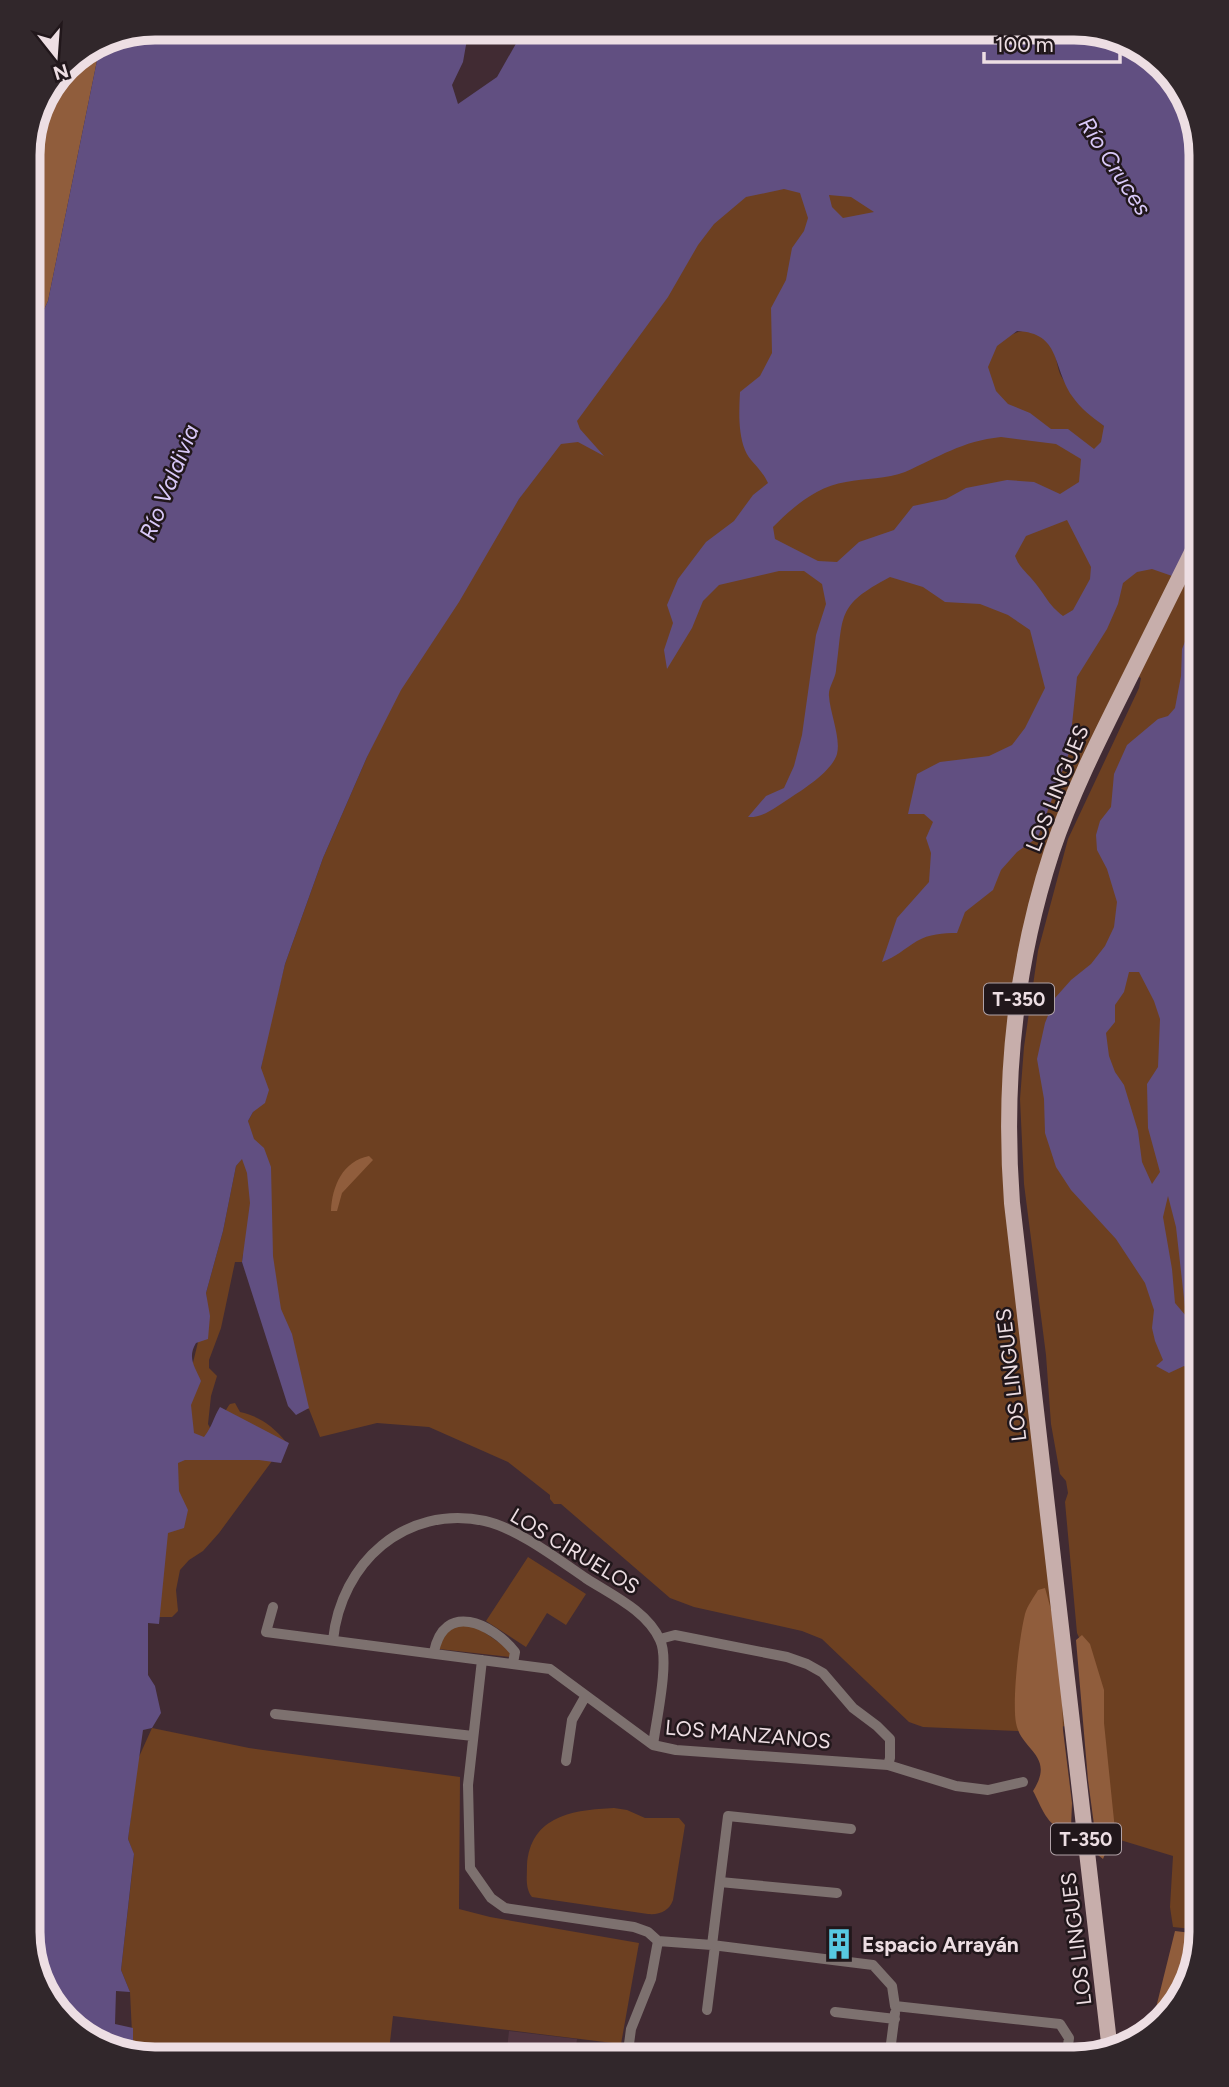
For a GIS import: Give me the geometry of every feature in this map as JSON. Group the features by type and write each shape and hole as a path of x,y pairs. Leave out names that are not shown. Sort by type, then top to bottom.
{"main road":[{"name":"LOS LINGUES","path":"1109,2042 1014,1222 1008,1114 1014,1025 1036,908 1066,814 1189,558"}],"street":[{"name":"LOS CIRUELOS","path":"333,1640 335,1623 345,1592 370,1556 406,1529 437,1519 456,1518 487,1522 531,1542 636,1612 660,1639"},
{"name":"LOS MANZANOS","path":"273,1607 266,1632 550,1669 653,1745 676,1750 888,1765 956,1786 988,1790 1023,1782"},
{"path":"433,1652 442,1630 455,1621 469,1621 480,1625 510,1646 515,1652 513,1663"},
{"path":"653,1745 665,1657 660,1639 675,1635 787,1657 822,1672 853,1708 890,1740 888,1765"},
{"path":"482,1660 468,1785 470,1868 491,1898 505,1908 634,1927 648,1932 658,1941 714,1945 873,1965 892,1986 895,2019 891,2047"},
{"path":"566,1761 572,1720 585,1697"},
{"path":"275,1714 473,1736"},
{"path":"707,2010 727,1816 851,1829"},
{"path":"720,1882 838,1893"},
{"path":"629,2047 631,2029 650,1979 658,1941"},
{"path":"895,2006 1060,2024 1069,2038 1068,2047"},
{"path":"835,2012 895,2019"}],"shaded area":[{"path":"98,56 91,90 91,61"},
{"path":"60,91 91,91 48,301 40,318 40,148 44,125"},
{"path":"837,181 875,212 1008,337 1021,331 1039,334 1049,343 1061,376 1075,396 1104,426 1189,527 1189,1929 1173,1927 1170,1907 1173,1856 1107,1836 1086,1653 1077,1633 1065,1502 1068,1493 1066,1481 1060,1474 1051,1424 1046,1355 1024,1184 1020,1099 1024,1047 1038,951 1068,839 1139,688 1141,678 1131,672 1035,905 1009,1108 1067,1726 1017,1731 923,1727 909,1722 822,1639 802,1631 694,1607 670,1598 561,1504 554,1504 550,1495 508,1462 429,1427 377,1423 320,1437 309,1409 303,1408 243,1254 242,1262 235,1262 221,1328 209,1360 209,1368 217,1376 211,1396 208,1424 210,1428 218,1425 230,1404 235,1403 240,1412 265,1422 286,1442 219,1533 180,1570 176,1590 178,1611 172,1617 157,1617 165,1478 207,1305 206,1293 223,1231 236,1166 247,1145 248,1121 253,1112 267,1036 285,964 323,858 408,671 519,499 722,204 749,183"},
{"path":"369,1156 373,1160 342,1193 337,1211 331,1211 341,1176 352,1163"},
{"path":"528,1557 586,1594 566,1625 547,1613 526,1647 486,1621"},
{"path":"1045,1588 1053,1617 1061,1672 1063,1730 1072,1803 1071,1827 1063,1828 1057,1827 1047,1818 1033,1791 1041,1769 1035,1754 1019,1732 1015,1713 1020,1638 1025,1614 1038,1590"},
{"path":"456,1623 471,1623 511,1651 510,1657 439,1649 445,1631"},
{"path":"1082,1635 1090,1644 1104,1690 1104,1723 1115,1830 1103,1859 1098,1855 1088,1780 1076,1640"},
{"path":"152,1728 249,1748 460,1777 459,1909 490,1917 639,1943 621,2044 393,2016 389,2047 133,2045 130,1992 121,1970 134,1855 128,1839 138,1759"},
{"path":"614,1808 645,1818 679,1818 685,1825 673,1900 669,1907 660,1913 648,1914 532,1897 527,1882 530,1849 545,1826 570,1814"},
{"path":"1175,1931 1189,1933 1180,1976 1165,2002 1155,2013"},
{"path":"509,2031 577,2039 576,2047 507,2047"}],"water":[{"path":"467,40 463,62 452,85 458,104 497,77 518,40 1081,40 1111,46 1150,69 1177,104 1188,140 1189,588 1175,577 1152,569 1137,572 1123,583 1118,604 1107,629 1077,677 1069,753 1038,837 1017,852 1001,870 993,890 965,912 957,933 926,937 882,962 897,918 929,882 931,853 926,838 933,822 924,814 908,814 917,774 940,762 989,756 1012,745 1025,728 1045,688 1030,630 1008,615 980,604 945,602 923,587 890,577 872,587 851,605 842,624 836,671 829,693 838,741 837,754 830,767 817,779 759,816 748,817 766,796 784,788 794,766 802,735 816,635 826,604 822,584 804,571 779,571 719,585 703,601 692,628 667,669 664,650 673,623 667,605 678,579 706,542 734,521 753,495 768,483 747,454 743,443 740,392 760,376 772,353 771,308 786,280 792,248 804,231 808,218 800,193 784,189 746,197 714,224 698,245 668,297 577,421 580,429 604,456 578,442 561,444 519,499 459,602 401,690 367,757 323,858 285,964 261,1068 269,1090 265,1103 253,1112 248,1121 254,1139 264,1148 271,1167 273,1256 281,1309 292,1334 309,1408 296,1415 288,1406 242,1262 250,1203 247,1173 242,1159 236,1166 223,1231 206,1293 210,1316 208,1339 196,1343 192,1353 201,1381 191,1405 194,1433 204,1437 220,1407 289,1443 281,1463 259,1460 185,1460 178,1463 179,1491 188,1510 184,1528 168,1533 159,1624 148,1623 148,1675 155,1686 161,1713 152,1728 143,1730 128,1839 134,1854 121,1970 130,1992 116,1991 115,2024 133,2028 133,2045 104,2035 69,2008 46,1969 40,1932 40,318 48,301 98,56 133,42","holes":["829,195 851,197 874,212 843,218 832,207","1017,331 1031,333 1048,345 1072,396 1104,426 1101,442 1094,449 1068,429 1051,429 1030,413 1008,404 996,391 988,367 997,346","1001,437 1056,444 1081,459 1079,482 1060,494 1034,482 1007,480 966,488 946,499 913,506 894,530 859,542 837,562 818,561 775,539 773,527 797,505 825,488 905,472 951,450","1067,520 1091,567 1090,579 1073,610 1063,616 1015,556 1026,536"]},
{"path":"1189,632 1189,1369 1184,1366 1169,1373 1156,1366 1163,1360 1155,1341 1152,1328 1154,1310 1145,1283 1116,1239 1071,1190 1056,1167 1045,1133 1044,1099 1037,1059 1045,1023 1055,998 1071,980 1091,964 1105,946 1114,927 1117,902 1107,869 1097,850 1096,835 1100,821 1111,807 1114,774 1127,745 1175,708 1181,676 1182,649","holes":["1129,972 1139,972 1160,1019 1158,1067 1147,1084 1148,1128 1160,1172 1152,1184 1142,1162 1138,1131 1124,1085 1109,1056 1106,1033 1115,1022 1115,1005 1124,992","1168,1196 1176,1227 1186,1316 1175,1303 1163,1217"]}],"place":[{"name":"Espacio Arrayán","path":"839,1944"}],"water label":[{"name":"Río Cruces","path":"1115,166"},
{"name":"Río Valdivia","path":"169,482"}]}
